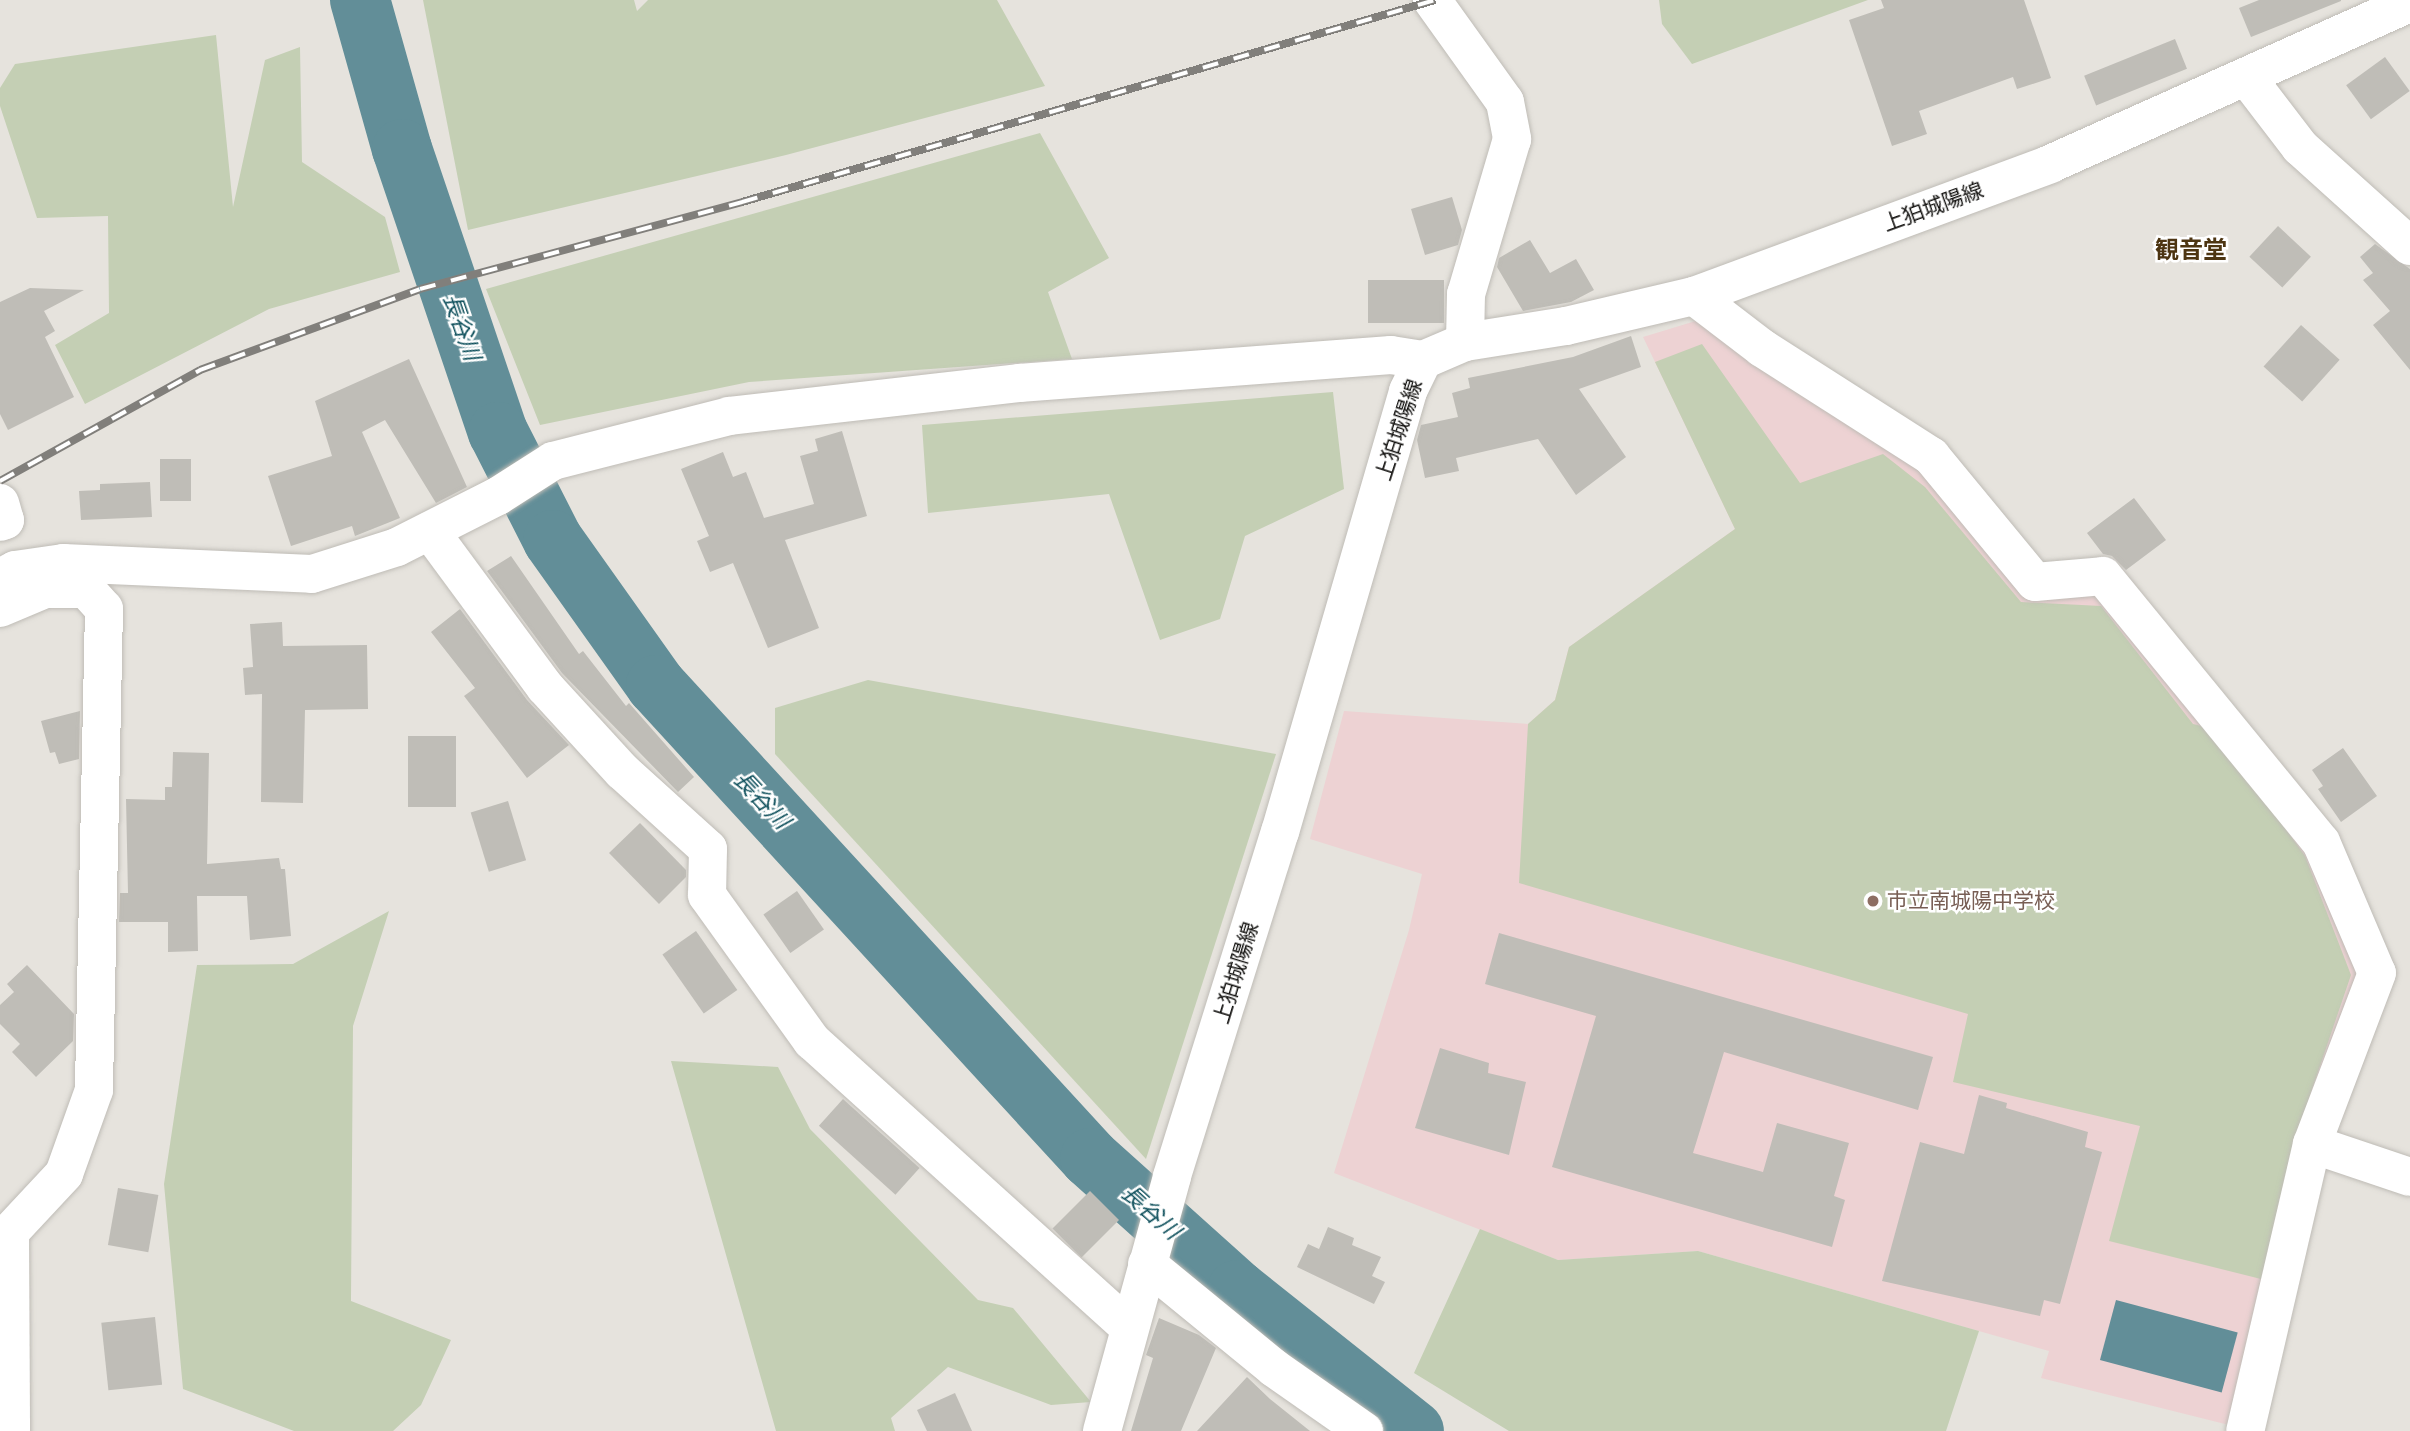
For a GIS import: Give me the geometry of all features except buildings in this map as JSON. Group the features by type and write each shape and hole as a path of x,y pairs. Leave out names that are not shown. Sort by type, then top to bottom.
{"street":[{"path":"1432,0 1504,102 1512,139 1466,295 1465,342"},
{"name":"上狛城陽線","path":"1102,1431 1172,1176 1280,832 1408,391 1423,360 1465,342 1566,327 1694,296 2050,164 2248,79 2410,3"},
{"path":"2248,79 2300,147 2410,246"},
{"path":"1694,296 1762,348 1931,456 2035,582 2103,576 2321,842 2377,972 2312,1144 2245,1431"},
{"path":"0,578 15,570 63,563 312,574 397,547 498,496 553,461 729,416 1019,383 1391,355 1423,360"},
{"path":"0,503 5,520 0,522"},
{"path":"429,531 545,687 622,771 708,849 707,895 813,1041 1129,1327"},
{"path":"0,607 45,589 86,589 104,609 94,1090 64,1174 10,1232 12,1431"},
{"path":"2312,1144 2410,1177"},
{"path":"1150,1253 1274,1368 1364,1431"}],"shaded area":[{"name":"市立南城陽中学校","path":"1699,320 1893,444 1980,532 2108,594 2311,852 2358,977 2237,1427 2041,1378 2049,1351 1698,1251 1558,1260 1334,1173 1409,930 1422,874 1310,839 1344,711 1528,724 1555,700 1569,647 1735,529 1643,337"}],"green space":[{"path":"423,0 634,0 637,11 648,0 997,0 1045,86 786,155 468,230"},
{"path":"1659,0 1868,0 1692,64 1662,24"},
{"path":"216,35 233,207 265,60 300,47 302,162 385,217 400,272 269,309 85,404 55,345 109,313 108,216 37,218 0,106 0,88 15,64"},
{"path":"1040,133 1109,258 1048,292 1072,359 749,382 540,425 486,289"},
{"path":"1702,344 1800,483 1883,454 1925,487 2021,602 2101,606 2193,724 2214,729 2305,856 2351,975 2305,1110 2265,1280 2109,1241 2140,1126 1953,1082 1968,1014 1519,883 1528,724 1555,700 1569,647 1735,529 1655,362"},
{"path":"1333,392 1344,489 1245,536 1220,619 1160,640 1109,494 928,513 922,425"},
{"path":"868,680 1276,754 1146,1159 775,754 775,708"},
{"path":"389,911 353,1026 351,1301 451,1340 421,1405 393,1431 294,1431 183,1389 164,1184 197,965 293,964"},
{"path":"671,1061 778,1067 810,1129 978,1300 1013,1308 1091,1402 1051,1405 948,1367 891,1418 895,1431 776,1431"},
{"path":"1480,1229 1558,1260 1698,1251 1979,1331 1946,1431 1509,1431 1414,1373"}],"water":[{"path":"2116,1300 2238,1333 2222,1392 2100,1360"}],"waterway":[{"name":"長谷川","path":"360,0 402,149 498,432 553,540 656,685 1090,1158 1237,1290 1414,1431"}],"railway":[{"path":"0,481 200,370 420,289 742,202 1435,0"}],"place":[{"name":"市立南城陽中学校","path":"1873,901"}],"district":[{"name":"観音堂","path":"2191,250"}]}
